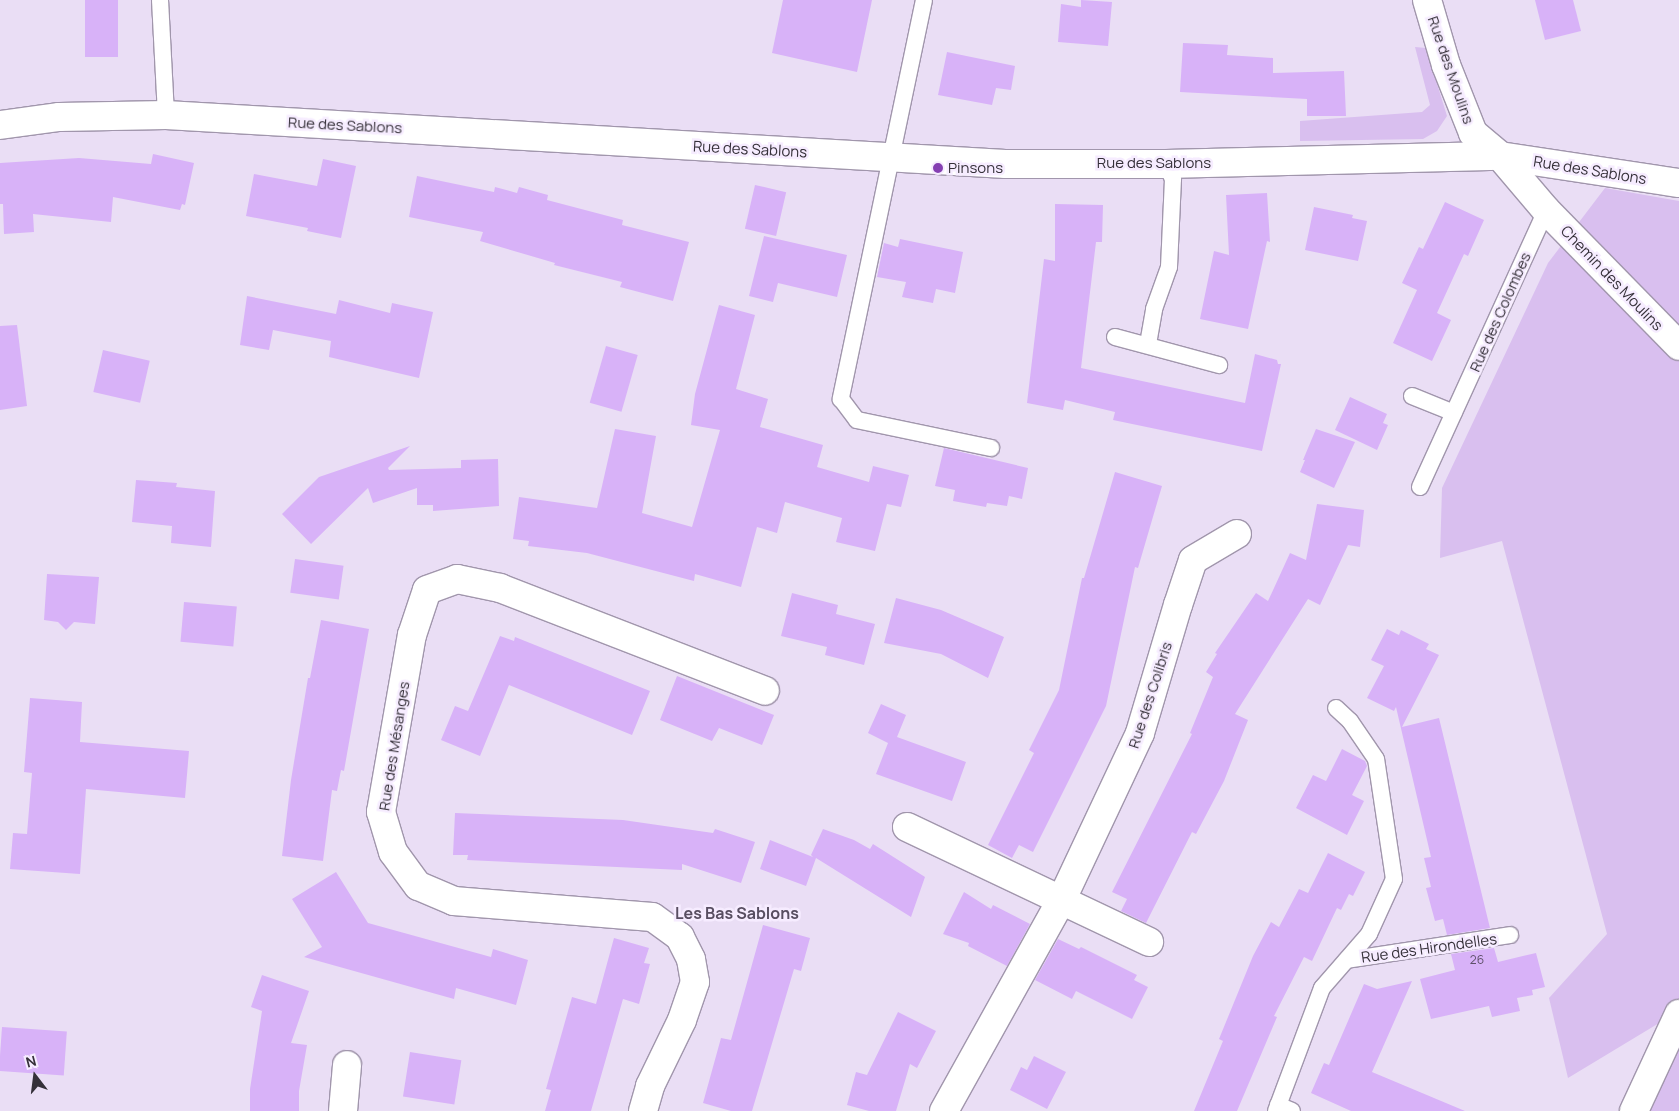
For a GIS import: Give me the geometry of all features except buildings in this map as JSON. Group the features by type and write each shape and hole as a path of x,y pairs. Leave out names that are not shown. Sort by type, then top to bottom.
{"street":[{"name":"Rue des Moulins","path":"1427,0 1446,65 1461,107 1473,133 1500,156"},
{"name":"Rue des Sablons","path":"0,125 59,117 166,115 1006,164 1166,164 1500,156 1679,183"},
{"name":"Rue des Sablons","path":"1500,156 1546,210"},
{"name":"Chemin des Moulins","path":"1546,210 1679,346"},
{"name":"Rue des Colibris","path":"944,1111 1062,899 1140,733 1178,606 1194,560 1236,534"},
{"name":"Rue des Mésanges","path":"643,1111 650,1086 682,1020 695,982 691,959 680,937 652,917 454,901 418,886 394,852 381,812 412,634 427,590 457,579 500,588 765,691"},
{"path":"907,827 1149,942"},
{"path":"1634,1111 1679,1014"},
{"path":"343,1111 346,1065"}],"lane":[{"path":"160,0 166,115"},
{"path":"924,0 841,399 857,420 991,448"},
{"path":"1148,344 1154,309 1169,267 1173,179 1166,164"},
{"name":"Rue des Colombes","path":"1420,487 1546,210"},
{"path":"1115,337 1148,344 1166,352 1219,365"},
{"path":"1412,396 1454,413"},
{"name":"Rue des Hirondelles","path":"1282,1109 1322,988 1369,934 1394,880 1376,758 1350,721 1336,708"},
{"name":"Rue des Hirondelles","path":"1347,960 1510,936"}],"shaded area":[{"path":"1415,47 1426,48 1447,116 1437,131 1423,139 1300,141 1300,121 1422,112 1430,105"},
{"path":"1605,188 1679,201 1679,1011 1568,1078 1549,998 1607,934 1502,541 1440,558 1442,488 1548,263"},
{"path":"1679,1014 1679,1111 1634,1111"}],"place":[{"name":"Pinsons","path":"938,168"}],"district":[{"name":"Les Bas Sablons","path":"737,913"}]}
